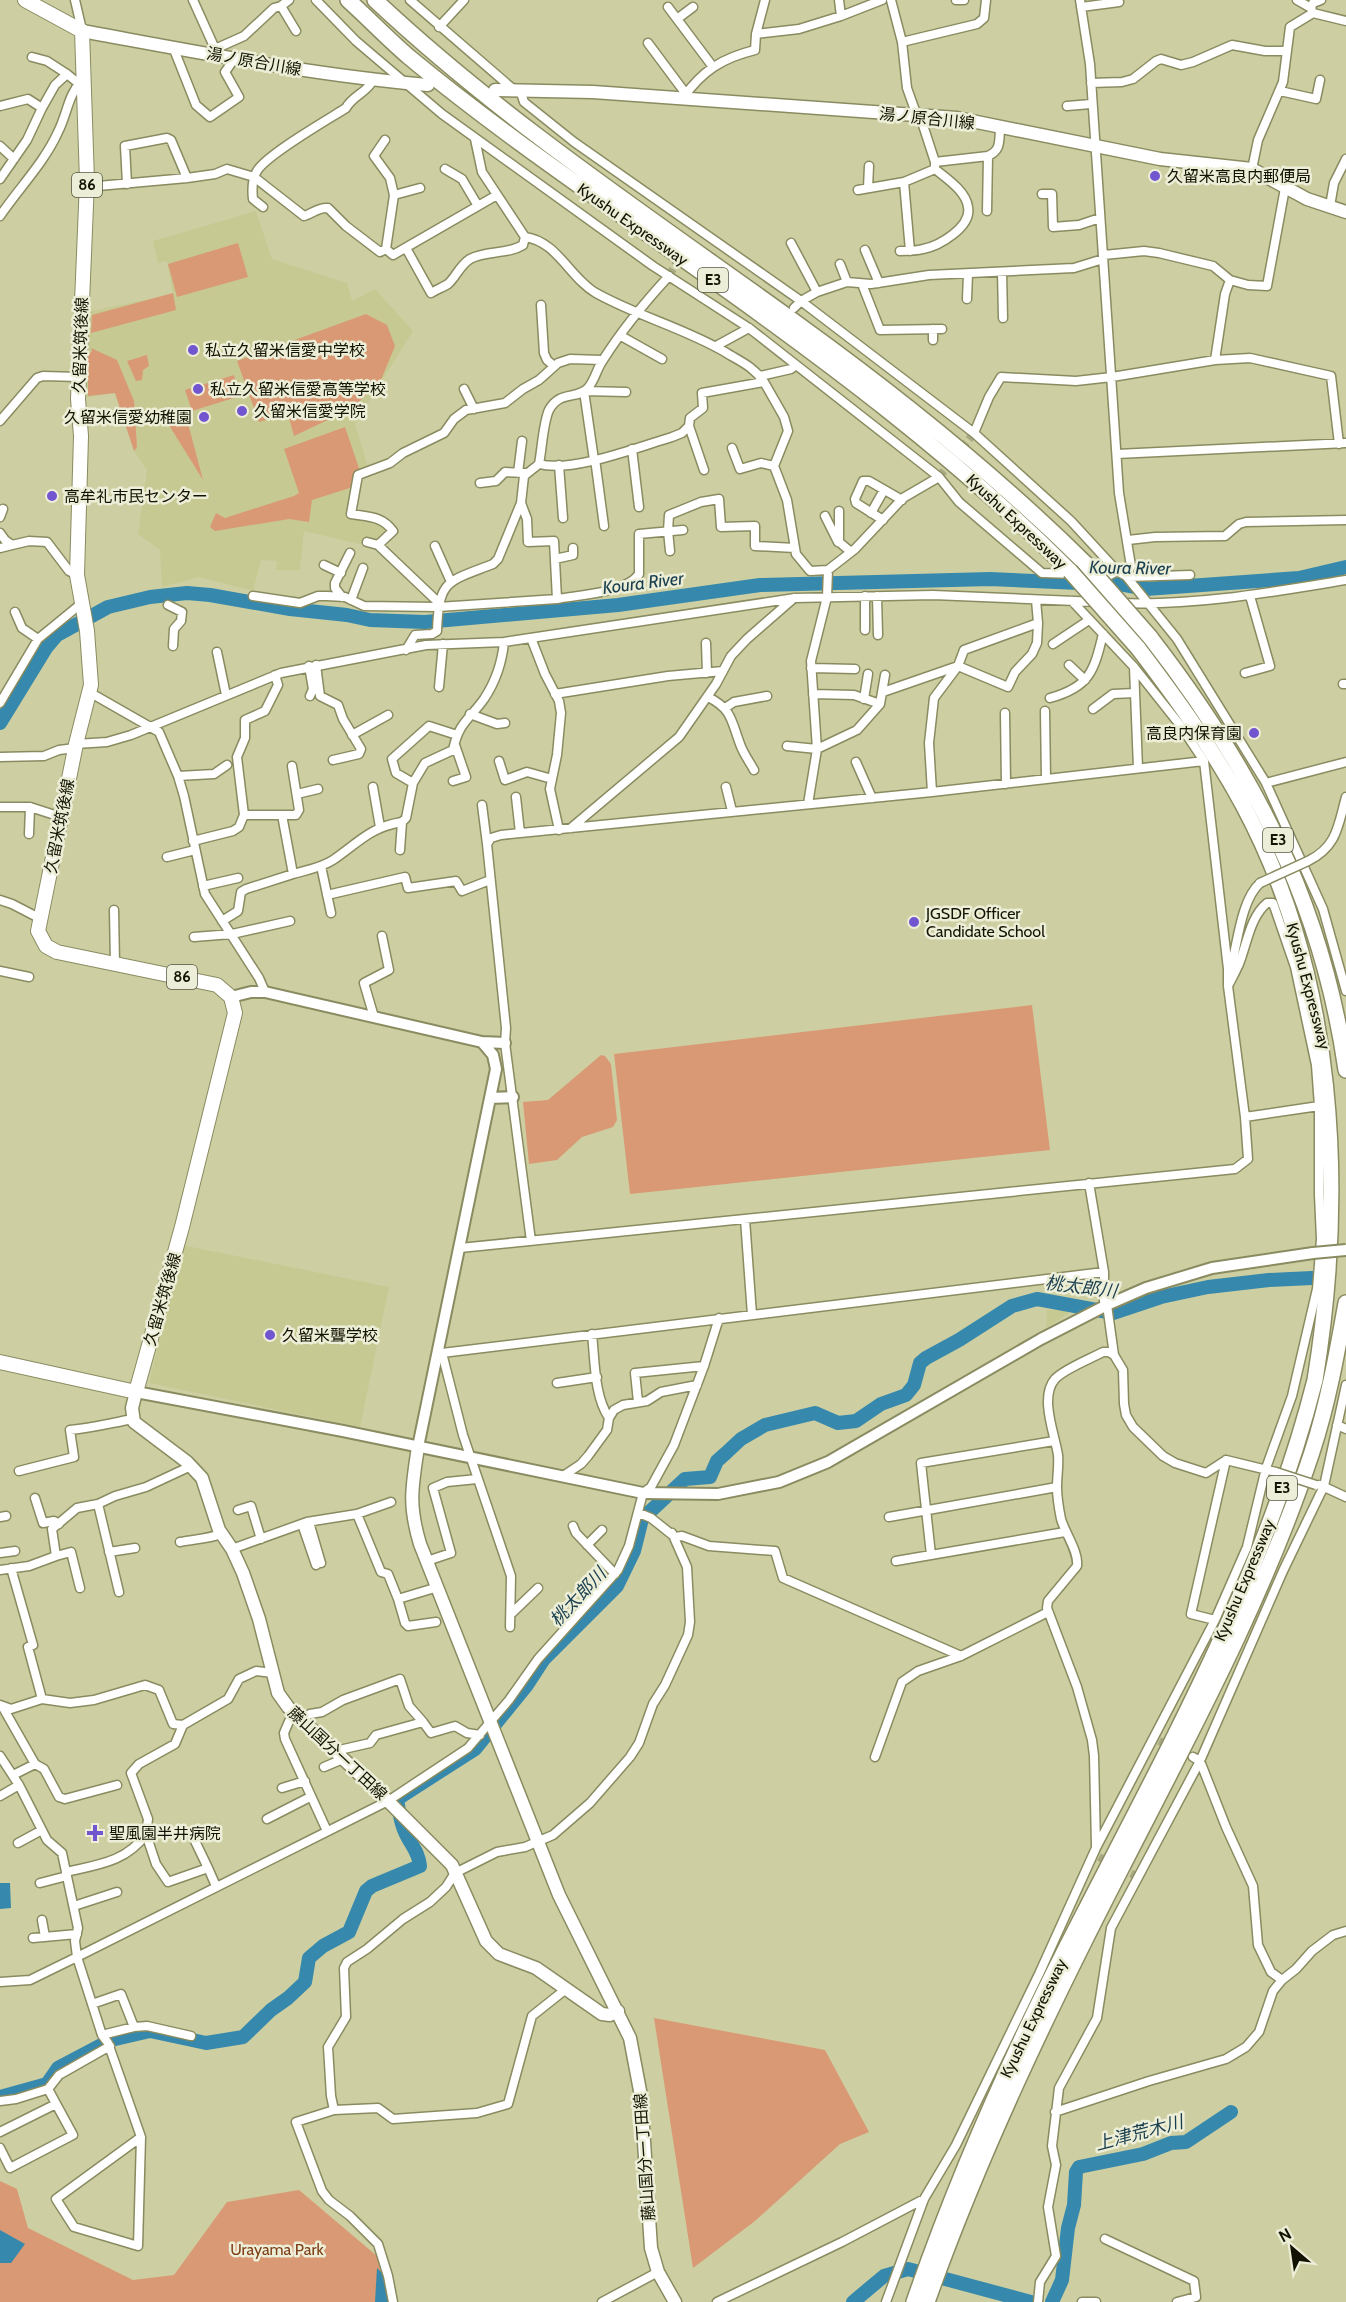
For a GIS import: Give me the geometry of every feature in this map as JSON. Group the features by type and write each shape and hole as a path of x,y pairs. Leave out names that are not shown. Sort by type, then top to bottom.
{"highway":[{"name":"Kyushu Expressway","path":"348,0 407,55 466,103 789,334 889,410 983,489 1185,683 1223,738 1258,798 1299,887 1332,995 1346,1070"},
{"name":"Kyushu Expressway","path":"375,0 420,43 598,183 798,324 908,407 994,478 1086,564 1144,642 1244,806 1299,936 1324,1041 1335,1115 1338,1177 1336,1239 1332,1287 1316,1378 1297,1444 1248,1577 1166,1755 1075,1931 1001,2085 960,2181 914,2302"},
{"name":"Kyushu Expressway","path":"927,2302 971,2187 1034,2045 1213,1690 1269,1569 1313,1450 1332,1379 1346,1303"}],"main road":[{"path":"26,0 82,31"},
{"name":"湯ノ原合川線","path":"82,31 373,80 428,85"},
{"name":"久留米筑後線","path":"82,31 87,187 79,377 81,470 77,575 87,628 91,685 75,746 38,931 46,946 57,952 217,985 231,997 235,1013 183,1227 136,1392"},
{"name":"湯ノ原合川線","path":"495,90 684,96 957,118 1000,129 1160,159 1252,169 1306,199 1346,212"},
{"path":"0,1362 136,1392 132,1408 133,1419"},
{"name":"藤山国分一丁田線","path":"133,1419 191,1466 202,1478 221,1534 232,1549 243,1573 278,1693 297,1716 452,1865 486,1941 499,1954 536,1968 602,2014 618,2011"},
{"name":"藤山国分一丁田線","path":"418,1447 411,1509 420,1545 538,1843 568,1913 630,2038 641,2096 651,2248 658,2272 675,2302"}],"street":[{"path":"75,0 82,31"},
{"path":"193,0 217,52 244,36 274,8 289,0"},
{"path":"316,0 356,41 475,140 669,276 749,328 939,477 959,502 1042,573 1110,575 1117,571"},
{"path":"410,0 439,27 516,90 524,102 542,116 699,231 801,301 974,433 1071,521 1117,571 1128,577 1147,604 1177,639 1266,783 1323,909 1346,991"},
{"path":"439,27 464,0"},
{"path":"648,44 684,96 695,82 713,67 732,56 755,50 756,34 765,0"},
{"path":"839,0 841,16"},
{"path":"756,34 799,29 882,0"},
{"path":"891,0 902,42 907,88 935,165 953,183 968,207 968,216 961,226 937,244 924,249 900,251"},
{"path":"956,0 964,0"},
{"path":"902,42 977,24 984,18 986,0"},
{"path":"1297,0 1312,11 1346,21"},
{"path":"1252,169 1258,140 1280,90 1290,27 1312,11 1313,3 1321,0"},
{"path":"1119,2 1081,4 1091,83 1119,493 1131,566 1128,577"},
{"path":"281,6 296,31"},
{"path":"668,7 713,67"},
{"path":"677,19 693,7"},
{"path":"1091,83 1133,79 1155,60 1161,59 1181,64 1192,62 1232,45 1265,51 1287,51"},
{"path":"172,47 196,105 210,117 239,97 225,72 235,58"},
{"path":"0,216 18,188 40,164 59,131 72,90 82,80 67,74 47,61 32,57"},
{"path":"0,179 27,140 55,85 67,74"},
{"path":"263,207 253,199 254,177 263,163 346,108 349,101 373,80"},
{"path":"1280,90 1316,99 1320,80"},
{"path":"0,106 28,99 42,108"},
{"path":"1067,106 1091,104"},
{"path":"858,190 904,182 935,165 988,156 999,147 1000,129"},
{"path":"127,184 124,146 167,138 171,140 187,178"},
{"path":"385,140 374,156 390,178 394,195 386,249"},
{"path":"475,140 482,172 525,237 531,238 554,252 593,291 636,312 716,345 748,364 762,379 784,417 788,431 774,466 787,500 796,554 810,571 827,573 902,500 939,477"},
{"path":"0,146 14,159"},
{"path":"987,211 988,156"},
{"path":"1330,206 1334,183 1346,159"},
{"path":"868,188 869,166"},
{"path":"87,187 187,178 215,174 227,169 254,177 304,216 310,215 320,207 328,208 346,226 380,252 386,249"},
{"path":"445,169 462,178 478,206"},
{"path":"904,182 910,251"},
{"path":"394,195 420,188"},
{"path":"794,308 817,292 847,282 879,283 928,275 1074,268 1104,257 1144,251 1213,266 1230,280 1248,285 1267,286 1285,188"},
{"path":"1041,194 1052,194 1053,227 1079,225 1100,218"},
{"path":"386,249 393,255 497,195"},
{"path":"691,237 699,231"},
{"path":"406,248 431,293 448,283 470,259 480,255 516,250 523,245 525,237"},
{"path":"791,243 817,292"},
{"path":"865,250 879,283"},
{"path":"840,264 847,282"},
{"path":"1002,272 1003,318"},
{"path":"967,299 968,274"},
{"path":"584,391 590,386 602,360 636,312 669,276"},
{"path":"1215,360 1225,294 1230,280"},
{"path":"862,284 880,330 938,329 933,340"},
{"path":"541,305 544,353 554,366"},
{"path":"716,345 749,328"},
{"path":"621,336 662,359"},
{"path":"974,433 989,397 1001,377 1076,381 1215,360 1250,358 1331,376 1342,443 1117,454"},
{"path":"378,545 393,531 381,519 351,514 358,475 390,463 403,453 444,433 460,415 474,409 505,403 539,380 554,366 570,359 602,360"},
{"path":"704,470 689,426 690,418 703,408 702,393 762,379 796,365"},
{"path":"0,421 38,378 43,376 79,377"},
{"path":"464,389 474,409"},
{"path":"584,391 604,526"},
{"path":"539,464 548,412 554,402 563,396 584,391 626,392"},
{"path":"480,483 496,481 506,472 523,473 539,464 579,464 594,460 672,437 689,426"},
{"path":"406,650 415,635 432,634 437,631 438,607 442,592 451,582 494,564 498,559 521,503 524,476 522,441"},
{"path":"732,448 740,469 761,463 774,466"},
{"path":"632,449 639,507"},
{"path":"559,465 563,518"},
{"path":"882,520 856,503 855,499 863,481 868,481 902,500"},
{"path":"871,513 884,490"},
{"path":"670,551 669,515 701,502 719,499 721,527 755,526 755,546 795,548"},
{"path":"521,503 527,519 528,542 554,541 557,599"},
{"path":"839,512 839,542"},
{"path":"825,516 839,542 851,552"},
{"path":"1128,540 1155,537 1226,536 1239,524 1246,522 1346,520"},
{"path":"253,596 300,603 318,596 342,597 364,606 438,607 557,599 608,590 631,583 639,574 639,534 683,530"},
{"path":"0,533 12,545"},
{"path":"0,548 29,541 47,542 69,571 77,575"},
{"path":"367,542 378,545 438,607"},
{"path":"435,546 451,582"},
{"path":"555,559 573,555 573,548"},
{"path":"342,597 335,588 335,583 350,553"},
{"path":"324,565 341,573"},
{"path":"351,600 363,568"},
{"path":"808,804 818,749 811,661 827,595 827,573"},
{"path":"1128,577 1190,575"},
{"path":"0,757 44,756 75,746 107,742 152,727 275,675 426,645 504,642 827,595 933,595 1147,604 1250,596 1346,580"},
{"path":"865,596 865,630"},
{"path":"877,596 878,636"},
{"path":"1245,673 1270,666 1250,596"},
{"path":"571,829 679,737 708,697 731,656 747,639 795,598"},
{"path":"884,692 958,666 1008,687 1015,672 1032,654 1037,643 1036,600"},
{"path":"460,1248 1235,1169 1248,1159 1204,761 1180,725 1134,667 1072,601"},
{"path":"0,704 38,639 82,603"},
{"path":"168,605 182,612 181,621 174,629 173,646"},
{"path":"15,612 22,628 38,639"},
{"path":"1053,644 1089,620"},
{"path":"932,792 929,743 934,698 958,666 964,650 1038,623"},
{"path":"1050,698 1061,695 1085,680 1095,666 1103,634"},
{"path":"531,638 561,713 557,755 550,789 558,830"},
{"path":"222,921 238,911 242,892 246,889 321,866 332,861 369,832 402,822 406,818 413,783 425,763 453,750 458,730 484,698 502,662 504,642"},
{"path":"439,687 443,644"},
{"path":"706,644 707,673"},
{"path":"217,652 226,695"},
{"path":"1069,665 1085,680"},
{"path":"310,696 313,689 313,666"},
{"path":"313,666 320,696 338,705 361,749 359,754 333,760"},
{"path":"1134,667 1138,768"},
{"path":"811,668 855,669"},
{"path":"555,694 668,676 723,671"},
{"path":"864,699 868,674"},
{"path":"193,841 233,831 239,827 244,816 237,757 245,738 245,720 265,711 278,685 275,675"},
{"path":"787,746 818,749 857,730 880,704 884,692 885,675"},
{"path":"89,692 159,732 178,776 205,894 259,978 265,992"},
{"path":"1093,709 1113,694 1135,693"},
{"path":"813,694 854,695 880,704"},
{"path":"725,708 734,702 767,696"},
{"path":"708,697 725,708 732,720 740,745 754,770"},
{"path":"1045,711 1046,779"},
{"path":"1005,713 1006,784"},
{"path":"470,714 497,724 505,723"},
{"path":"352,735 388,715"},
{"path":"413,783 396,773 392,759 429,726 456,740 466,777 453,782"},
{"path":"499,761 505,780 527,772 552,779"},
{"path":"487,844 491,838 520,833 932,792 1204,761"},
{"path":"856,762 872,798"},
{"path":"1266,783 1346,762"},
{"path":"178,776 214,774 227,765"},
{"path":"244,816 296,815 299,810 292,766"},
{"path":"373,787 380,827"},
{"path":"726,787 732,811"},
{"path":"297,794 318,789"},
{"path":"516,797 520,833"},
{"path":"1228,969 1232,963 1246,904 1252,890 1260,883 1321,855 1331,845 1336,834 1346,797"},
{"path":"482,805 506,1028 505,1043 531,1241"},
{"path":"1,807 30,807 61,817"},
{"path":"29,834 30,807"},
{"path":"282,815 293,874"},
{"path":"400,850 402,822"},
{"path":"167,857 195,850"},
{"path":"321,866 331,913"},
{"path":"327,895 405,877 408,888 456,881 462,891 490,880"},
{"path":"203,886 238,878"},
{"path":"0,900 41,919"},
{"path":"886,2302 924,2199 956,2145 983,2092 1096,1853 1215,1620 1247,1547 1266,1468 1292,1396 1317,1289 1321,1239 1318,1195 1319,1106 1316,1065 1295,967 1273,903 1267,903 1262,907 1255,918 1238,966 1228,986"},
{"path":"114,910 115,964"},
{"path":"194,937 231,934 290,921"},
{"path":"374,1017 364,983 388,970 382,936"},
{"path":"0,970 29,977"},
{"path":"231,997 250,992 265,992 482,1042 505,1043"},
{"path":"418,1447 440,1352 496,1069 494,1055 482,1042"},
{"path":"490,1098 513,1097"},
{"path":"1245,1117 1319,1106"},
{"path":"1089,1183 1104,1272 1104,1301 1107,1305 1114,1355 1123,1370 1126,1415 1133,1427 1163,1456 1189,1469 1206,1473 1226,1460 1266,1468 1346,1497"},
{"path":"746,1219 752,1315"},
{"path":"136,1392 213,1405 643,1493 718,1494 757,1488 801,1474 884,1431 1041,1339 1146,1288 1212,1268 1346,1250"},
{"path":"440,1352 1104,1272"},
{"path":"0,1982 30,1980 78,1957 388,1801 468,1748 492,1722 538,1659 615,1574 630,1546 643,1493 651,1487 674,1445 704,1366 719,1318"},
{"path":"592,1334 603,1409 609,1418"},
{"path":"440,1352 477,1479 511,1576 510,1627"},
{"path":"1096,1853 1092,1740 1077,1687 1048,1612 1048,1601 1077,1566 1078,1561 1065,1532 1059,1510 1058,1455 1048,1402 1053,1380 1060,1375 1103,1352 1114,1355"},
{"path":"638,1402 635,1373 704,1366"},
{"path":"557,1383 597,1377"},
{"path":"1038,2302 1041,2282 1056,2256 1048,2207 1056,2165 1052,2146 1059,2088 1097,2018 1111,1928 1196,1759 1316,1503 1342,1427 1346,1384"},
{"path":"563,1476 581,1464 588,1456 607,1430 609,1418 614,1410 647,1401 661,1392 697,1385"},
{"path":"20,1470 74,1457 70,1430 104,1427 111,1423 133,1419"},
{"path":"931,1555 921,1462 1054,1441"},
{"path":"1215,1620 1191,1614 1226,1460"},
{"path":"56,1556 52,1529 77,1508 98,1504 115,1496 146,1487 191,1466"},
{"path":"427,1562 451,1553 433,1488 447,1482 477,1479"},
{"path":"890,1517 1057,1487"},
{"path":"1316,1503 1335,1493"},
{"path":"35,1498 42,1523 54,1521 59,1524"},
{"path":"232,1549 306,1523 357,1514 391,1502"},
{"path":"98,1504 119,1592"},
{"path":"238,1510 251,1506 261,1539"},
{"path":"639,1513 651,1518 675,1537 682,1536 709,1546 775,1551 783,1578 961,1656"},
{"path":"357,1514 381,1572 388,1575 405,1623 408,1626 436,1622"},
{"path":"306,1523 319,1564"},
{"path":"573,1526 576,1533 615,1574"},
{"path":"587,1545 602,1530"},
{"path":"896,1561 1065,1532"},
{"path":"334,2110 328,2047 346,2017 344,1968 347,1962 367,1949 403,1919 430,1902 446,1887 455,1873 497,1852 516,1850 553,1835 590,1803 630,1757 654,1704 685,1645 690,1622 687,1567 672,1533"},
{"path":"180,1542 197,1538 206,1540 221,1534"},
{"path":"109,1552 135,1548"},
{"path":"0,1553 15,1551"},
{"path":"0,1570 29,1566 71,1552 80,1588"},
{"path":"11,1568 33,1645 28,1647 42,1700"},
{"path":"398,1599 438,1587"},
{"path":"512,1613 538,1588"},
{"path":"875,1757 902,1682 918,1671 961,1656 1048,1612"},
{"path":"1,1705 11,1709 42,1700 70,1703 94,1700 145,1685 159,1690 173,1724 183,1725 228,1699 239,1679 256,1671 273,1673"},
{"path":"327,1831 310,1797 284,1733 297,1716 322,1712 343,1700 400,1679 409,1706 431,1732 455,1726 467,1733 480,1735"},
{"path":"1,1705 35,1764 44,1769 59,1797 64,1799 117,1785"},
{"path":"324,1767 339,1755 370,1743 376,1735 423,1722"},
{"path":"183,1725 175,1744 139,1764 131,1773 148,1820 146,1834 156,1864 168,1882 208,1868"},
{"path":"0,1756 19,1785 47,1840 62,1853 78,1928 75,1941 78,1957 102,2035 110,2046 141,2137 138,2247 74,2227 56,2199 141,2137"},
{"path":"1196,1759 1253,1886 1258,1945 1271,1972 1282,1980"},
{"path":"13,1775 35,1764"},
{"path":"282,1788 305,1780"},
{"path":"0,1796 19,1785"},
{"path":"267,1819 310,1797"},
{"path":"18,1843 42,1830"},
{"path":"40,1883 114,1860 132,1850 146,1834"},
{"path":"195,1841 216,1886"},
{"path":"74,1906 117,1892"},
{"path":"42,1920 45,1937"},
{"path":"1055,2112 1226,2059 1246,2047 1259,2032 1273,1991 1282,1980 1296,1969 1312,1951 1333,1935 1346,1931"},
{"path":"33,1938 76,1934"},
{"path":"393,2302 378,2244 322,2191 296,2122 334,2110 378,2108 393,2119 477,2113 507,2104 532,2016 566,1989"},
{"path":"92,2004 121,1994 134,2026"},
{"path":"102,2035 134,2026 147,2026 191,2036"},
{"path":"0,2101 16,2099 48,2089 59,2075 110,2046"},
{"path":"0,2148 10,2168 73,2135 48,2089"},
{"path":"0,2132 56,2104"},
{"path":"717,2302 842,2242 924,2199"},
{"path":"1105,2239 1194,2281 1196,2297 1177,2302"},
{"path":"602,2302 658,2272"},
{"path":"1082,2302 1096,2302"}],"shaded area":[{"name":"久留米信愛学院","path":"256,211 272,259 347,283 352,301 375,289 413,331 355,424 368,467 353,487 351,519 390,524 391,532 377,546 368,546 304,531 300,570 276,570 277,561 261,560 253,591 199,577 162,587 160,550 138,534 147,470 134,451 115,393 78,399 82,313 173,294 167,261 158,263 153,241"},
{"name":"久留米聾学校","path":"182,1245 389,1287 360,1427 149,1383"},
{"path":"1047,1310 1066,1310 1069,1313 1046,1328"}],"green space":[{"path":"238,243 248,277 177,297 168,264"},
{"path":"173,293 176,310 91,333 92,315"},
{"path":"366,314 387,325 395,346 381,380 353,408 294,436 288,414 259,422 237,361"},
{"path":"91,348 117,360 134,401 137,447 134,451 115,393 88,396 88,353 92,352"},
{"path":"147,355 149,366 143,370 142,380 136,381 127,361"},
{"path":"234,375 240,396 192,411 185,390"},
{"path":"186,416 203,480 167,422"},
{"path":"345,427 360,471 353,487 312,500 309,522 289,519 215,531 210,527 216,513 225,518 299,493 284,449"},
{"path":"1032,1005 1050,1150 630,1194 614,1054"},
{"path":"601,1055 605,1056 611,1064 617,1120 613,1127 582,1137 557,1160 529,1164 523,1102 548,1100"},
{"path":"654,2018 825,2050 869,2132 840,2144 755,2221 693,2268"},
{"name":"Urayama Park","path":"0,2181 17,2189 28,2228 133,2280 174,2275 227,2202 299,2190 390,2267 397,2302 0,2302"}],"water":[{"path":"0,1883 10,1883 11,1908 0,1909"},
{"path":"0,2230 25,2244 11,2263 0,2263"},
{"path":"377,2268 385,2276 391,2302 375,2302"}],"waterway":[{"name":"Koura River","path":"0,723 46,648 57,635 108,607 150,597 187,593 210,595 370,620 425,622 618,605 760,585 990,579 1125,585 1146,589 1299,578 1346,567"},
{"name":"桃太郎川","path":"0,2097 47,2084 58,2068 111,2040 150,2031 206,2043 243,2037 271,2010 288,1998 305,1982 309,1958 323,1946 349,1932 366,1891 372,1886 420,1866 416,1852 402,1824 397,1799 475,1749 527,1685 544,1659 617,1586 634,1551 642,1519 685,1479 710,1477 717,1461 741,1439 765,1425 815,1413 838,1423 856,1421 881,1404 906,1395 914,1385 920,1363 926,1358 1012,1306 1037,1299 1113,1313 1161,1297 1208,1287 1312,1278"},
{"name":"上津荒木川","path":"1052,2302 1062,2280 1068,2228 1074,2205 1076,2172 1079,2167 1143,2154 1171,2143 1186,2142 1231,2112"},
{"name":"上津荒木川","path":"853,2302 884,2276 908,2269 1031,2302"}],"tunnel":[{"path":"669,276 691,237"},
{"path":"939,477 974,433"},
{"path":"1159,1741 1193,1757"},
{"path":"1099,1857 1138,1877"}],"place":[{"name":"久留米高良内郵便局","path":"1155,176"},
{"name":"私立久留米信愛中学校","path":"193,350"},
{"name":"私立久留米信愛高等学校","path":"198,389"},
{"name":"久留米信愛学院","path":"242,411"},
{"name":"久留米信愛幼稚園","path":"204,417"},
{"name":"高牟礼市民センター","path":"52,496"},
{"name":"高良内保育園","path":"1254,733"},
{"name":"JGSDF Officer Candidate School","path":"914,922"},
{"name":"久留米聾学校","path":"270,1335"},
{"name":"聖風園半井病院","path":"95,1833"}]}
